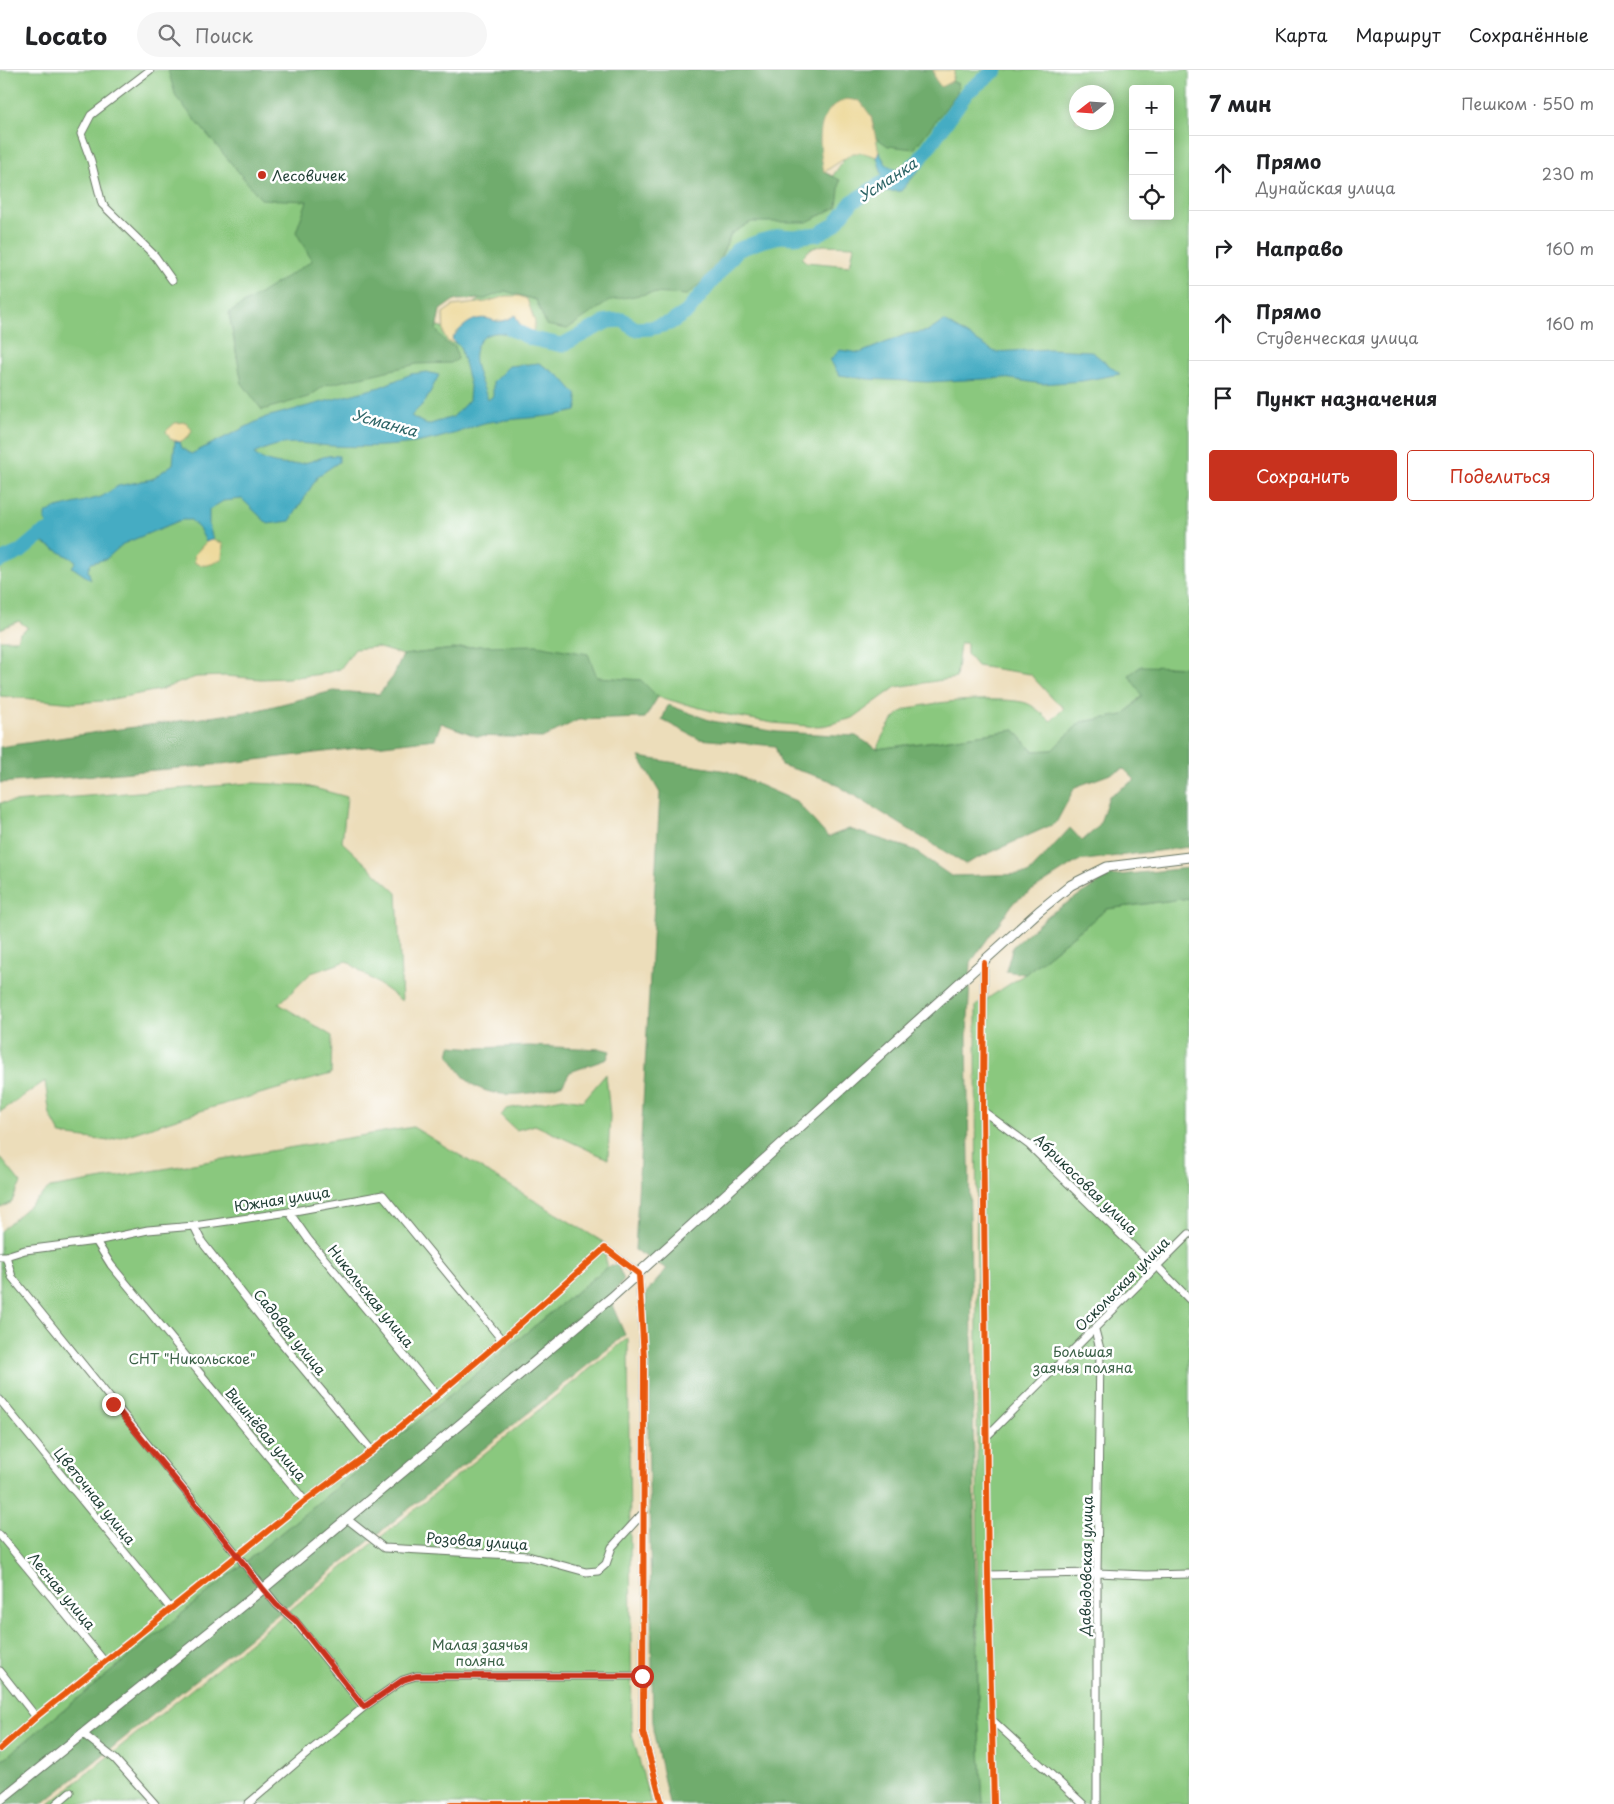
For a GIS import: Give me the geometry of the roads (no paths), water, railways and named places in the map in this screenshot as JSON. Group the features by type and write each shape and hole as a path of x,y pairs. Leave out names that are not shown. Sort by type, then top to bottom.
{"street":[{"path":"150,70 91,115 81,134 91,161 102,204 155,256 172,280"},
{"path":"0,1800 263,1589 639,1274 1071,885 1107,867 1189,857"},
{"path":"984,962 983,1111 988,1575 994,1804"},
{"name":"Абрикосовая улица","path":"983,1111 1029,1145 1151,1264 1157,1266 1189,1300"},
{"name":"Южная улица","path":"3,1256 25,1250 96,1242 148,1230 194,1226 288,1212 383,1195 502,1340"},
{"name":"Никольская улица","path":"288,1212 308,1239 437,1395"},
{"name":"Садовая улица","path":"194,1226 202,1242 270,1329 372,1451"},
{"name":"Оскольская улица","path":"987,1436 1189,1234"},
{"name":"Вишнёвая улица","path":"96,1242 123,1280 305,1501"},
{"path":"0,1749 36,1717 305,1501 372,1451 502,1340 605,1248 639,1274 644,1358 643,1732 662,1804 451,1804"},
{"path":"3,1256 12,1277 263,1589 277,1605 296,1621 364,1707"},
{"name":"Давыдовская улица","path":"1094,1330 1100,1349 1097,1573 1097,1804"},
{"name":"Цветочная улица","path":"0,1400 171,1609"},
{"name":"Розовая улица","path":"347,1518 384,1548 528,1556 586,1572 598,1570 606,1564 612,1547 644,1512"},
{"name":"Лесная улица","path":"0,1535 105,1662"},
{"path":"988,1575 1189,1574"},
{"path":"0,1671 36,1717"},
{"path":"248,1804 364,1707 403,1680 416,1676 642,1676"},
{"path":"991,1719 1083,1804"},
{"path":"82,1733 115,1759 155,1804"},
{"path":"56,1804 70,1792"}],"water":[{"path":"923,149 930,153 926,162 901,191 875,192 874,184 882,175 877,157 879,152 886,164 896,170 914,158"},
{"path":"515,315 520,325 530,334 528,341 507,334 494,333 484,337 476,348 476,367 488,400 493,396 493,382 509,366 539,363 561,377 576,394 578,403 576,411 544,417 489,422 427,441 388,446 359,447 293,443 265,449 254,454 278,464 304,463 334,456 339,456 339,462 318,476 290,521 268,524 242,499 223,501 209,510 209,526 213,539 206,542 200,530 191,520 181,520 123,544 106,559 91,563 88,570 91,580 72,567 76,561 42,542 40,535 48,525 45,520 45,514 53,509 101,497 118,486 152,479 173,464 175,441 180,442 182,448 191,454 266,417 380,387 411,374 427,372 439,375 425,402 411,416 427,425 453,417 469,400 470,386 460,346 452,339 463,327 474,320 483,318 503,321"},
{"path":"944,321 995,352 1049,349 1091,351 1120,374 1082,381 1042,384 1004,378 927,382 868,379 839,375 830,360 840,350 860,353 907,334 929,331"}],"waterway":[{"name":"Усманка","path":"912,166 918,162 967,92 996,70"},
{"name":"Усманка","path":"511,329 533,339 562,345 608,321 623,320 635,329 651,328 670,323 687,312 737,250 780,236 794,237 818,234 834,225 852,202 893,178"},
{"name":"Усманка","path":"0,561 20,552 40,535 58,527"}],"place":[{"name":"Лесовичек","path":"262,175"}],"park label":[{"name":"СНТ \"Никольское\"","path":"192,1358"},
{"name":"Большая заячья поляна","path":"1083,1359"},
{"name":"Малая заячья поляна","path":"480,1652"}]}
